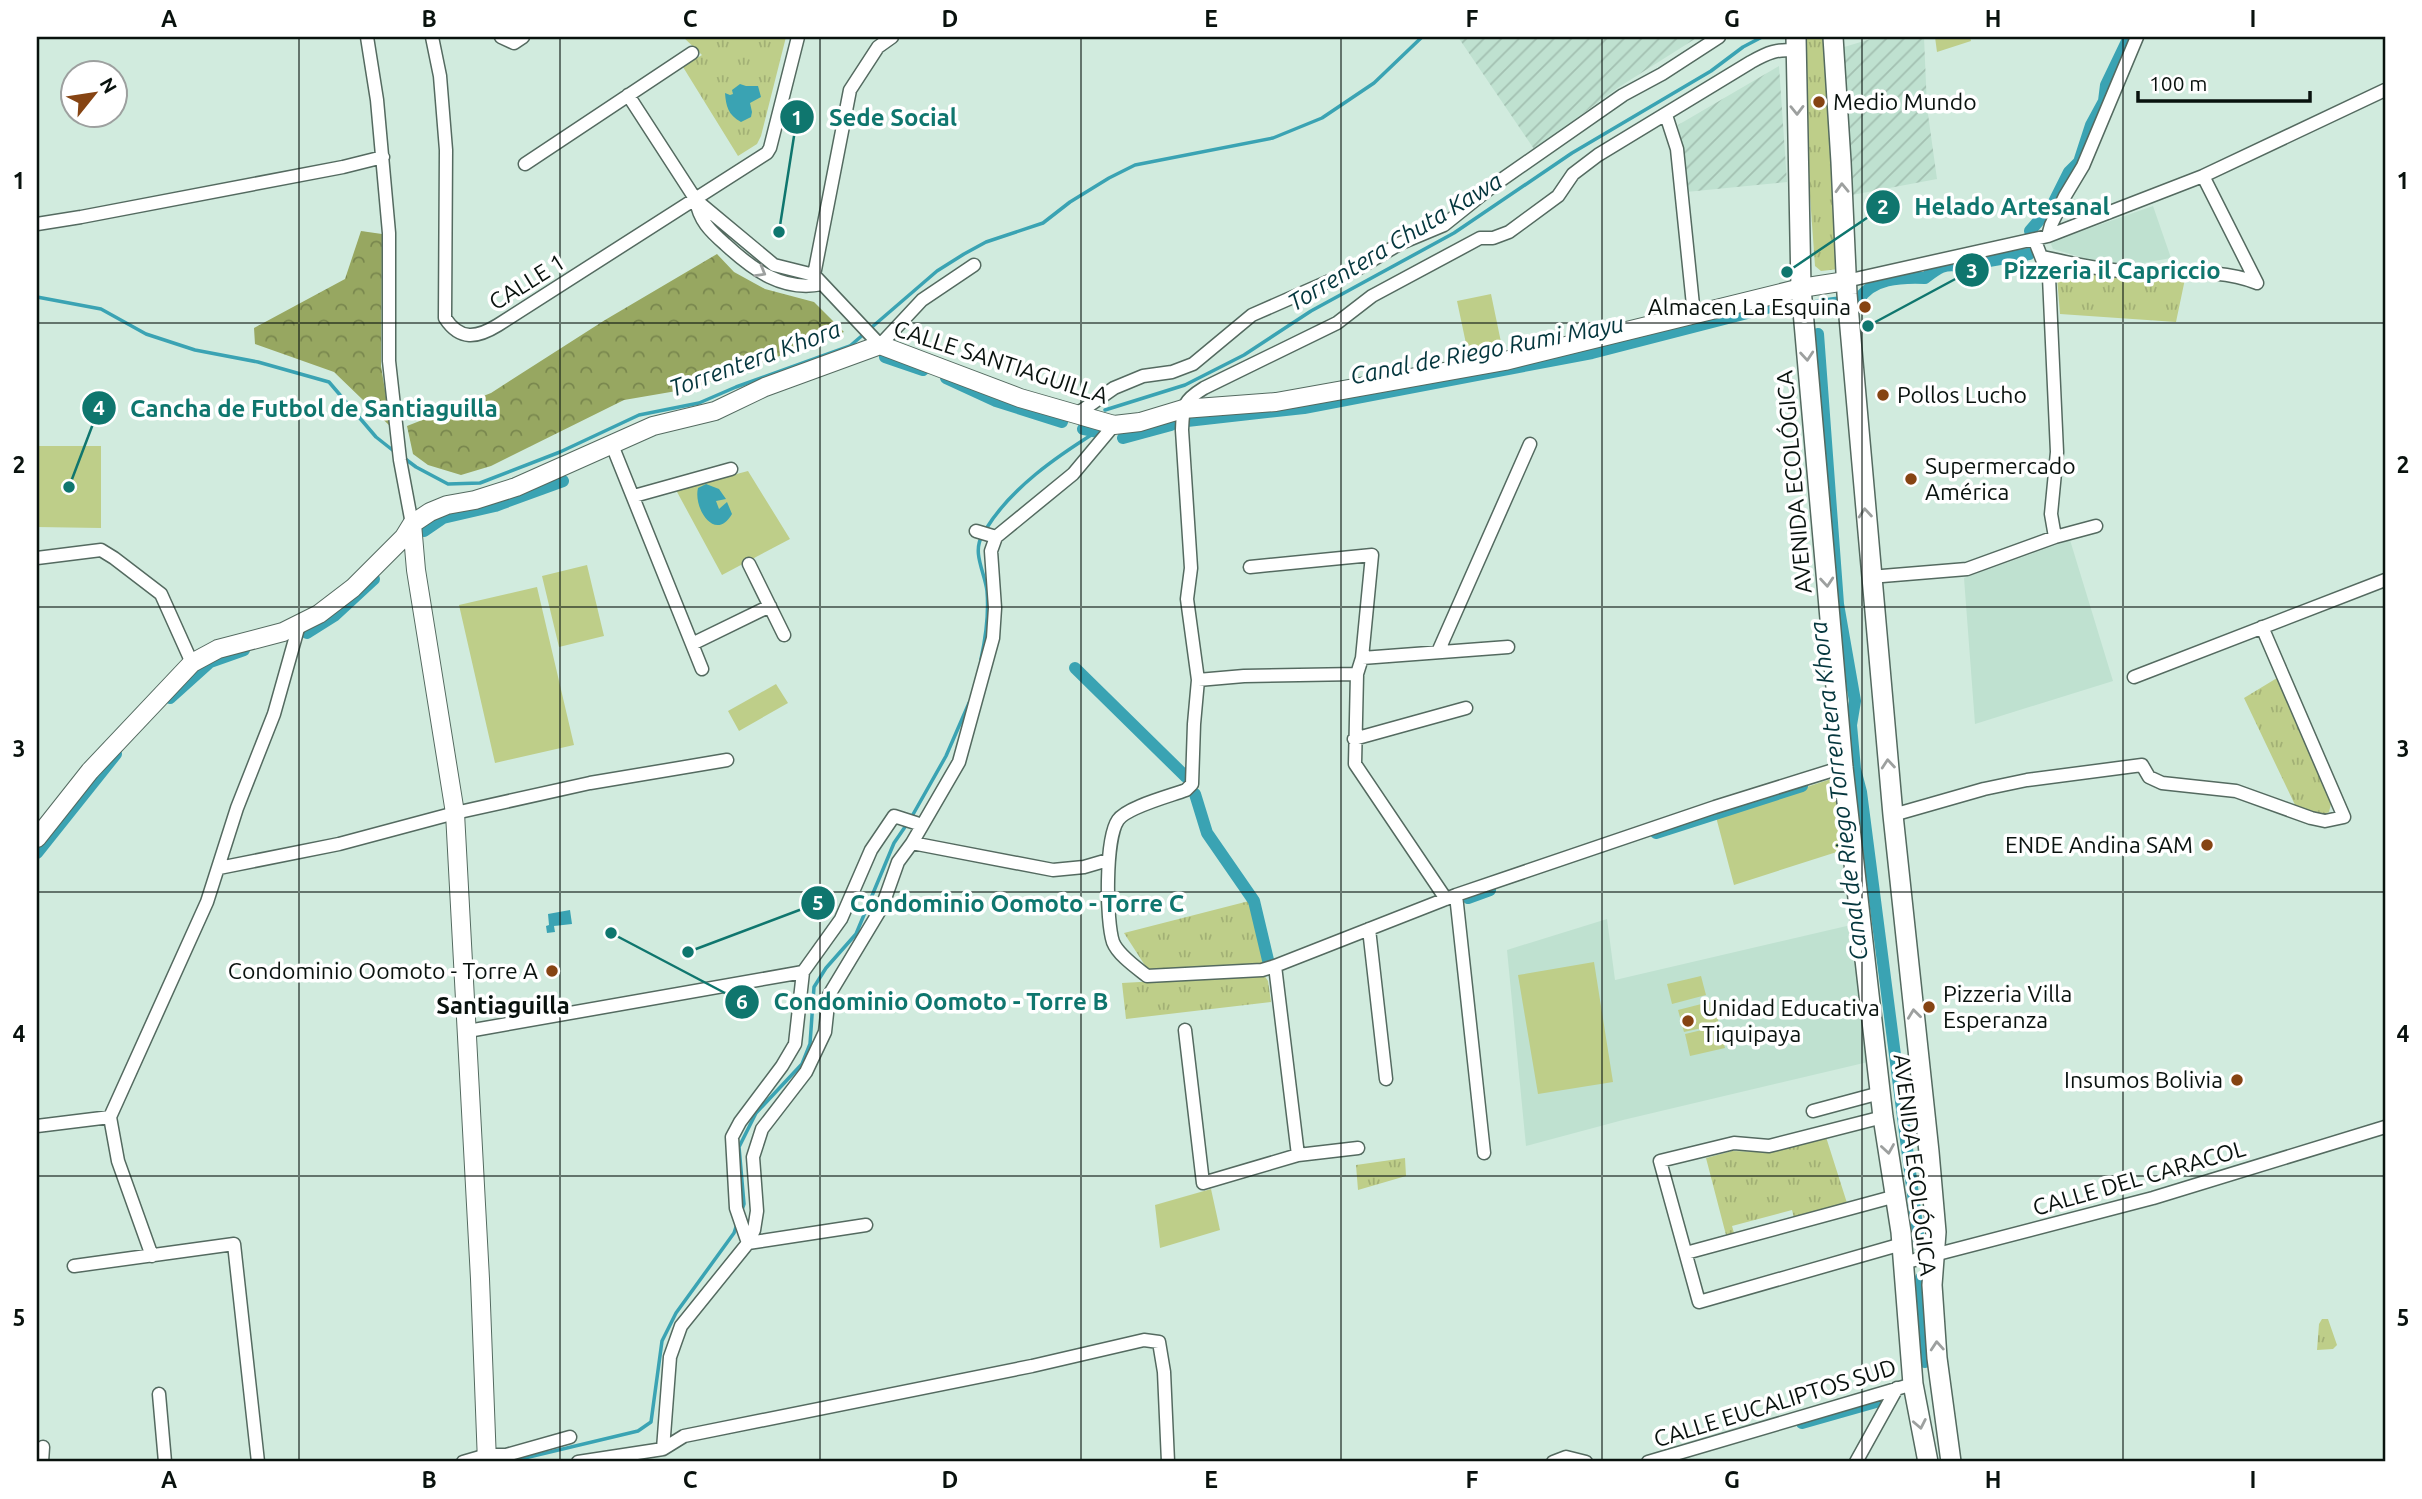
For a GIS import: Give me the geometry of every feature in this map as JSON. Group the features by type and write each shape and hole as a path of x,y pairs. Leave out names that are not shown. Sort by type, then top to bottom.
{"main road":[{"name":"AVENIDA ECOLÓGICA","path":"1832,37 1842,162 1846,281 1870,577 1929,1152 1936,1231 1932,1286 1937,1358 1951,1462"},
{"name":"AVENIDA ECOLÓGICA","path":"1796,43 1801,288 1843,767 1882,1117 1903,1254 1905,1386 1928,1462"}],"street":[{"path":"367,37 383,157 389,233 389,361 400,460 455,813 468,1031 487,1459"},
{"name":"CALLE 1","path":"432,37 440,76 446,150 445,318 455,329 473,337 482,335 767,153 798,37"},
{"path":"501,37 514,43 523,37"},
{"path":"818,280 815,261 824,230 850,90 878,47 892,37"},
{"path":"1079,415 1114,388 1143,376 1171,372 1194,364 1252,315 1359,268 1401,243 1444,225 1494,185 1623,94 1662,74 1719,37"},
{"path":"2048,236 2065,195 2083,166 2137,37"},
{"path":"1796,43 1772,51 1598,155 1573,174 1558,196 1509,232 1493,238 1480,237 1428,264 1372,296 1337,323 1204,387 1188,399 1183,409 1182,430 1191,568 1187,599 1198,680 1192,784 1186,790 1135,809 1119,818 1108,860 1114,945 1147,976 1262,970 1451,897 1715,807 1843,767"},
{"path":"525,164 692,53"},
{"path":"1846,281 2035,241 2203,176 2385,90"},
{"path":"628,95 696,200 727,237 774,265 818,280 878,343 922,300 974,265"},
{"path":"1666,115 1677,149 1695,315"},
{"path":"37,224 81,218 383,157"},
{"path":"2042,257 2096,270 2140,273 2184,271 2237,275 2257,283 2203,176"},
{"path":"2035,241 2049,277 2057,452 2051,514 2055,537"},
{"name":"CALLE SANTIAGUILLA","path":"37,838 81,780 192,663 218,649 268,638 299,625 335,603 404,537 412,524 430,512 516,487 653,426 715,411 765,387 878,343 1020,398 1108,424 1140,422 1183,409 1276,402 1505,361 1801,288 1846,281"},
{"path":"663,1448 670,1357 681,1326 748,1243 754,1230 757,1211 753,1157 762,1129 806,1072 825,1032 829,995 882,907 898,862 959,762 993,638 995,607 991,551 986,534 1032,510 1073,474 1108,424"},
{"path":"1438,652 1530,444"},
{"path":"612,445 702,668"},
{"path":"634,496 731,469"},
{"path":"1870,577 1967,569 2055,537 2096,526"},
{"path":"37,558 101,550 114,558 162,594 192,663"},
{"path":"1250,567 1371,555 1362,658 1357,674 1354,764 1451,897 1484,1153"},
{"path":"749,564 784,635"},
{"path":"2134,677 2385,580"},
{"path":"692,644 770,606"},
{"path":"152,1256 118,1161 110,1116 207,902 237,808 274,714 299,625"},
{"path":"1893,816 1984,789 2027,780 2142,765 2149,777 2162,783 2236,791 2325,821 2344,817 2262,627"},
{"path":"1362,658 1508,647"},
{"path":"1198,680 1244,676 1357,674"},
{"path":"1354,739 1466,708"},
{"path":"219,868 340,844 455,813 590,783 727,760"},
{"path":"748,1243 736,1208 732,1137 795,1044 803,972 841,919 871,850 886,825 894,816 922,825"},
{"path":"912,843 1053,870 1084,867 1108,860"},
{"path":"1369,929 1387,1079"},
{"path":"1275,966 1297,1155"},
{"path":"468,1031 803,972"},
{"path":"1185,1030 1202,1182 1297,1155 1358,1148"},
{"path":"1813,1111 1880,1093"},
{"path":"37,1126 110,1116"},
{"path":"1882,1117 1769,1146 1734,1143 1661,1161 1686,1253 1896,1196"},
{"name":"CALLE DEL CARACOL","path":"1686,1253 1699,1302 1903,1254 1935,1253 2019,1234 2152,1198 2385,1127"},
{"path":"748,1243 866,1225"},
{"path":"74,1266 234,1244 258,1462"},
{"path":"578,1462 663,1448 684,1436 1018,1369 1144,1340 1159,1342 1164,1371 1168,1462"},
{"path":"1856,1462 1905,1386"},
{"name":"CALLE EUCALIPTOS SUD","path":"1648,1462 1905,1386"},
{"path":"159,1394 165,1462"},
{"path":"463,1462 506,1455 570,1437"},
{"path":"42,1462 43,1447"},
{"path":"1553,1462 1566,1457 1586,1462"}],"shaded area":[{"path":"1458,37 1698,37 1619,87 1534,149"},
{"path":"1877,37 1924,37 1927,107 1937,179 1852,195 1841,48"},
{"path":"1779,66 1787,182 1686,192 1678,125"},
{"path":"2153,206 2171,258 2143,263 2115,263 2053,249 2053,241"},
{"path":"2070,540 2113,681 1975,724 1964,578"},
{"name":"Unidad Educativa Tiquipaya","path":"1607,919 1615,980 1851,925 1868,1062 1623,1120 1526,1146 1507,950"}],"green space":[{"path":"683,37 786,37 761,136 757,144 738,156 683,67 702,55"},
{"path":"1802,37 1829,37 1839,269 1821,271 1815,266 1803,98"},
{"path":"1935,37 1970,37 1971,41 1937,52"},
{"path":"361,231 382,234 381,366 391,427 334,372 255,344 254,328 345,279"},
{"path":"717,254 734,272 765,289 814,302 844,332 694,388 624,400 491,466 461,475 428,465 413,454 407,426 491,393 605,320"},
{"path":"2056,265 2080,270 2185,279 2176,322 2060,314"},
{"path":"1491,294 1502,347 1468,353 1457,301"},
{"path":"37,446 101,446 101,528 37,527"},
{"path":"748,471 790,539 722,575 676,490"},
{"path":"587,565 604,636 559,647 542,576"},
{"path":"537,587 574,745 495,763 459,605"},
{"path":"2277,678 2332,800 2329,812 2325,814 2312,814 2296,807 2244,698"},
{"path":"776,684 788,703 739,731 728,711"},
{"path":"1834,778 1843,850 1734,885 1716,817"},
{"path":"1249,901 1266,963 1153,971 1146,967 1124,933"},
{"path":"1594,962 1613,1082 1538,1094 1518,975"},
{"path":"1264,975 1268,981 1271,1002 1126,1019 1122,983"},
{"path":"1701,976 1706,995 1672,1004 1667,984"},
{"path":"1713,1001 1719,1024 1684,1032 1678,1010"},
{"path":"1719,1026 1725,1048 1690,1056 1685,1034"},
{"path":"1826,1137 1847,1203 1794,1218 1792,1210 1732,1226 1734,1233 1726,1235 1706,1158 1732,1151 1768,1152"},
{"path":"1405,1158 1406,1176 1358,1190 1356,1165"},
{"path":"1211,1189 1220,1230 1160,1248 1155,1205"},
{"path":"2322,1319 2328,1319 2337,1345 2333,1349 2317,1350 2319,1324"}],"water":[{"path":"740,84 758,86 761,97 750,103 751,117 741,122 728,110 725,93 733,94 732,90"},
{"path":"706,484 719,489 726,499 716,501 719,509 727,502 732,514 719,525 712,524 707,519 699,505 698,488"},
{"path":"570,910 572,924 554,926 555,932 547,933 548,914"}],"waterway":[{"name":"Torrentera Khora","path":"404,458 448,484 480,483 560,452 639,415 699,403 850,346 937,271 986,242 1043,223 1070,202 1135,165 1273,138 1322,118 1374,83 1422,37"},
{"name":"Torrentera Chuta Kawa","path":"1105,410 1185,385 1244,355 1311,311 1454,233 1572,153 1711,71 1743,47 1762,37"},
{"name":"Canal de Riego Torrentera Khora","path":"2030,231 2053,204 2069,172 2079,162 2091,125 2104,101 2106,85 2129,37"},
{"name":"Canal de Riego Torrentera Khora","path":"1858,301 1864,293 1887,280 1925,278 1945,266 1960,266 2029,254"},
{"name":"Torrentera Khora","path":"37,297 101,309 146,334 195,350 258,362 329,382 376,437 395,452"},
{"name":"Canal de Riego Rumi Mayu","path":"1187,421 1304,408 1592,353 1790,302"},
{"name":"Canal de Riego Rumi Mayu","path":"1818,305 1842,302"},
{"name":"Canal de Riego Torrentera Khora","path":"1818,334 1838,604 1855,701 1851,725 1855,769 1861,792 1919,1241"},
{"name":"Canal de Riego Rumi Mayu","path":"885,357 923,370"},
{"name":"Canal de Riego Rumi Mayu","path":"946,378 996,401 1062,422"},
{"name":"Canal de Riego Rumi Mayu","path":"1123,438 1171,425"},
{"name":"Canal de Riego Rumi Mayu","path":"1083,429 1106,434"},
{"path":"986,529 1021,487 1050,463 1096,432"},
{"name":"Canal de Riego Rumi Mayu","path":"424,531 443,518 495,506 563,481"},
{"path":"981,659 988,608 978,549 982,536"},
{"name":"Canal de Riego Rumi Mayu","path":"307,633 334,616 374,579"},
{"name":"Canal de Riego Rumi Mayu","path":"170,698 210,662 244,650"},
{"name":"Canal de Riego Torrentera Khora","path":"1075,668 1186,777"},
{"path":"911,818 946,756 969,703"},
{"name":"Canal de Riego Rumi Mayu","path":"37,853 116,754"},
{"name":"Canal de Riego Torrentera Khora","path":"1656,833 1802,786"},
{"name":"Canal de Riego Torrentera Khora","path":"1195,794 1207,833 1254,901 1268,960"},
{"path":"742,1210 744,1204 739,1147 756,1113 802,1064 810,1044 814,987 826,968 856,934 894,843 907,824"},
{"name":"Canal de Riego Torrentera Khora","path":"1468,898 1490,890"},
{"path":"508,1462 638,1431 651,1422 662,1341 676,1313 734,1233 737,1224"},
{"name":"Canal de Riego Torrentera Khora","path":"1921,1278 1925,1362"},
{"name":"Canal de Riego Torrentera Khora","path":"1802,1423 1883,1400"}],"place":[{"name":"Medio Mundo","path":"1819,102"},
{"name":"Sede Social","path":"779,232"},
{"name":"Helado Artesanal","path":"1787,272"},
{"name":"Almacen La Esquina","path":"1865,307"},
{"name":"Pizzeria il Capriccio","path":"1868,326"},
{"name":"Pollos Lucho","path":"1883,395"},
{"name":"Supermercado América","path":"1911,479"},
{"name":"Cancha de Futbol de Santiaguilla","path":"69,487"},
{"name":"ENDE Andina SAM","path":"2207,845"},
{"name":"Condominio Oomoto - Torre B","path":"611,933"},
{"name":"Condominio Oomoto - Torre C","path":"688,952"},
{"name":"Condominio Oomoto - Torre A","path":"552,971"},
{"name":"Pizzeria Villa Esperanza","path":"1929,1007"},
{"name":"Unidad Educativa Tiquipaya","path":"1688,1021"},
{"name":"Insumos Bolivia","path":"2237,1080"}],"district":[{"name":"Santiaguilla","path":"503,1006"}]}
